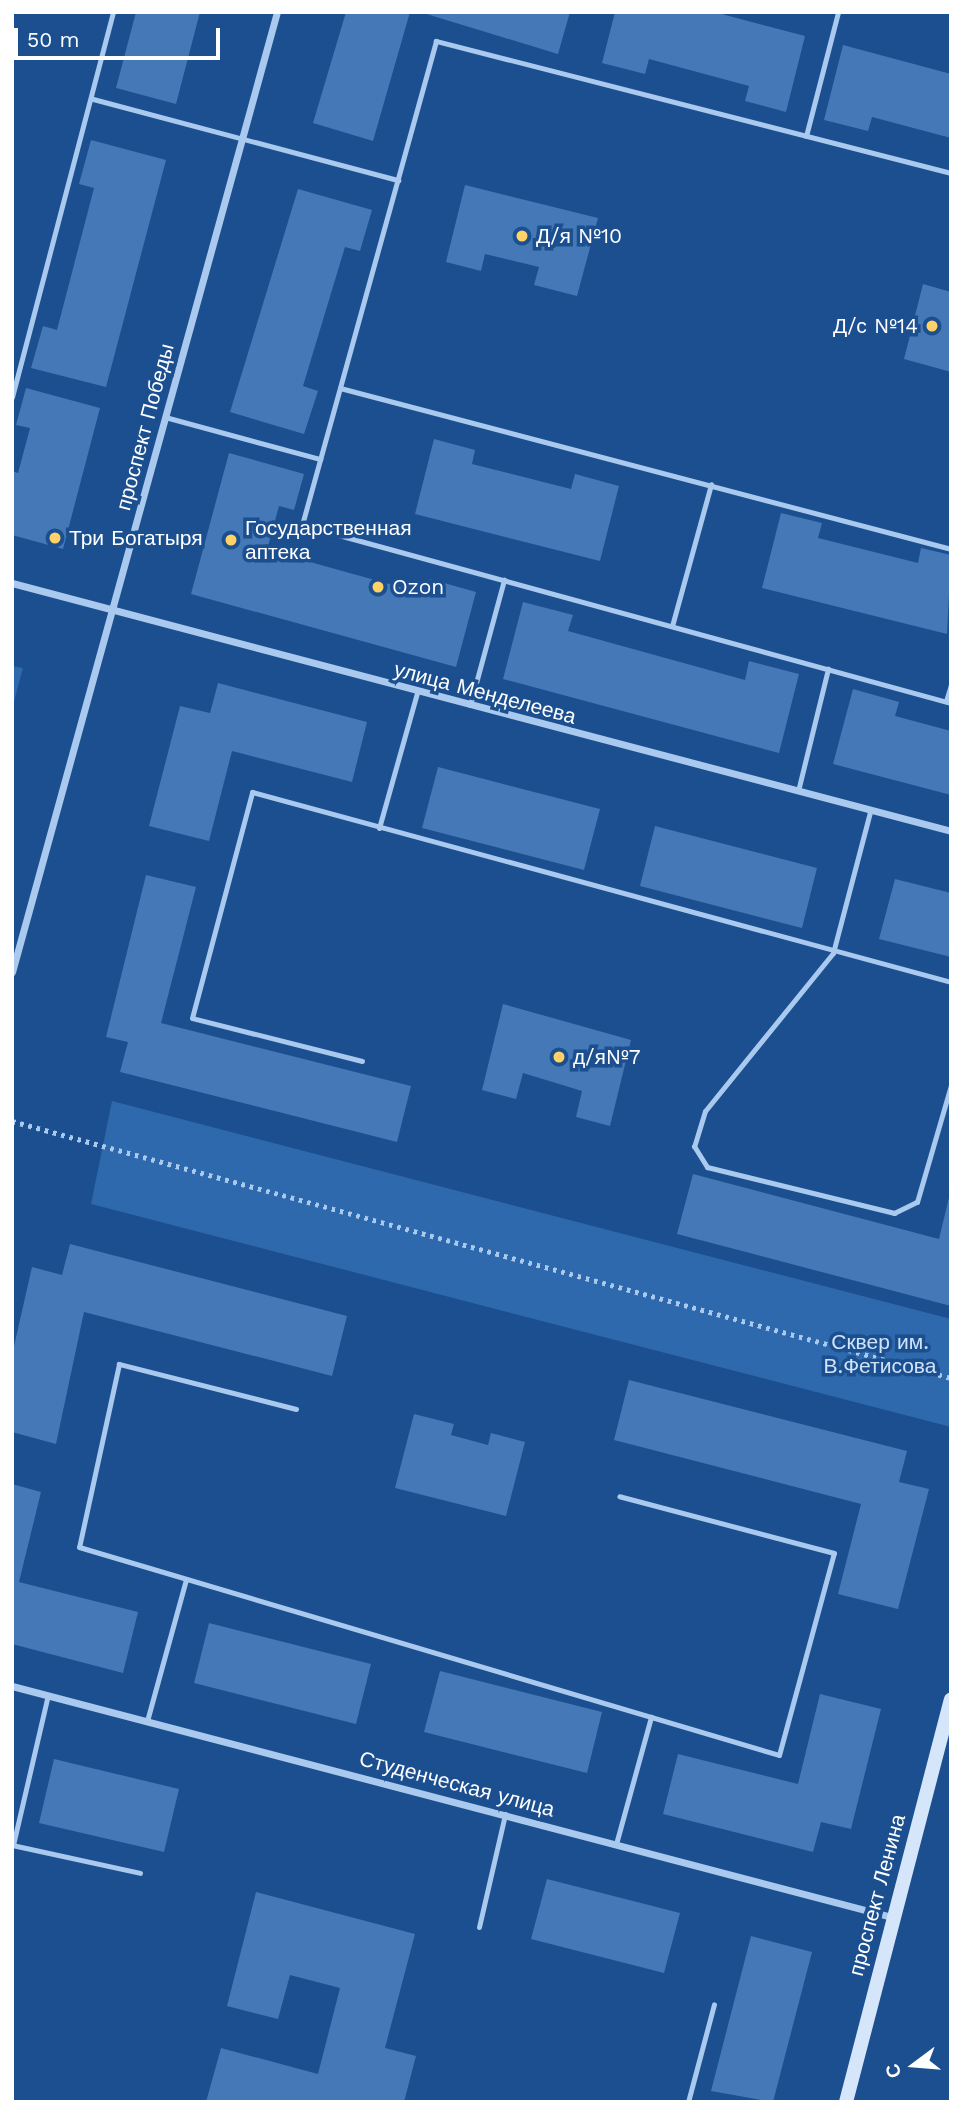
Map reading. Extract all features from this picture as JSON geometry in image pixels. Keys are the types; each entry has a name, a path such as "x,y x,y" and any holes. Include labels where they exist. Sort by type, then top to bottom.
{"street":[{"name":"проспект Победы","path":"12,972 276,12"},
{"name":"улица Менделеева","path":"12,583 470,708 951,831"},
{"name":"Студенческая улица","path":"12,1686 892,1917"},
{"name":"проспект Ленина","path":"846,2102 892,1917 944,1748 951,1699"}],"lane":[{"path":"12,397 93,99 113,12"},
{"path":"806,136 838,12"},
{"path":"951,173 436,41 302,525 948,702 951,685"},
{"path":"93,99 398,180"},
{"path":"341,388 951,549"},
{"path":"165,417 320,459"},
{"path":"672,626 711,484"},
{"path":"470,708 504,580"},
{"path":"798,792 828,669"},
{"path":"379,828 417,694"},
{"path":"362,1061 192,1018 252,792 834,953 951,982"},
{"path":"870,811 834,953 705,1111 695,1133 699,1161 880,1213 907,1210 917,1202 951,1085"},
{"path":"296,1409 119,1364 79,1547 779,1755 834,1553 618,1496"},
{"path":"147,1721 186,1579"},
{"path":"48,1695 13,1845 140,1873"},
{"path":"616,1844 651,1717"},
{"path":"479,1927 506,1814"},
{"path":"688,2102 714,2004"}],"path":[{"path":"12,1121 951,1378"}],"green space":[{"path":"12,666 23,668 12,709"},
{"name":"Сквер им. В.Фетисова","path":"112,1101 951,1319 951,1427 91,1204"}],"building":[{"path":"136,12 200,12 176,104 116,88"},
{"path":"346,12 410,12 373,141 313,123"},
{"path":"420,12 570,12 558,54"},
{"path":"615,12 714,12 805,36 786,112 745,101 749,86 649,59 645,74 602,63"},
{"path":"843,45 951,74 951,138 872,117 868,131 824,120"},
{"path":"91,140 166,160 106,387 31,368 43,326 57,330 94,188 79,184"},
{"name":"Д/я №10","path":"465,185 598,218 577,296 534,285 539,267 485,254 481,271 446,262"},
{"path":"298,189 372,210 360,251 345,247 303,386 318,391 304,434 230,412"},
{"name":"Д/с №14","path":"923,284 951,292 951,372 904,359"},
{"path":"26,388 100,408 63,549 12,535 12,471 18,473 30,428 16,425"},
{"path":"434,439 475,450 472,464 571,489 575,474 619,486 600,561 415,514"},
{"path":"229,453 304,474 294,510 279,506 267,550 425,594 430,579 476,592 456,667 191,594"},
{"path":"781,513 822,523 818,538 918,563 921,548 951,555 947,634 762,588"},
{"path":"523,602 573,615 568,631 745,680 749,661 799,674 779,753 503,679"},
{"path":"218,683 367,722 352,782 232,751 209,841 149,826 180,706 210,713"},
{"path":"853,689 899,702 895,716 951,731 951,795 833,764"},
{"path":"438,767 600,809 584,870 422,828"},
{"path":"655,826 817,868 802,928 640,886"},
{"path":"146,875 196,887 161,1023 411,1086 397,1142 120,1072 128,1042 106,1037"},
{"path":"895,879 951,893 951,957 879,939"},
{"name":"д/я№7","path":"503,1004 631,1040 610,1126 576,1117 582,1091 523,1073 516,1099 482,1090"},
{"path":"693,1174 939,1239 951,1189 951,1306 677,1234"},
{"path":"70,1244 347,1316 332,1376 84,1312 56,1444 12,1432 12,1355 32,1267 62,1275"},
{"path":"629,1380 907,1451 899,1482 929,1489 898,1609 838,1594 861,1504 614,1440"},
{"path":"414,1414 454,1424 451,1435 488,1445 491,1433 525,1442 506,1516 395,1488"},
{"path":"12,1484 41,1492 19,1582 138,1612 123,1673 12,1644"},
{"path":"209,1623 371,1664 356,1724 194,1683"},
{"path":"440,1671 602,1712 587,1773 424,1732"},
{"path":"820,1694 881,1709 851,1829 821,1822 813,1852 663,1814 678,1754 798,1784"},
{"path":"54,1759 179,1789 164,1852 39,1823"},
{"path":"547,1879 680,1913 664,1973 531,1939"},
{"path":"256,1892 415,1934 385,2048 416,2056 404,2102 206,2102 221,2048 318,2074 340,1988 290,1975 278,2019 227,2006"},
{"path":"751,1936 812,1952 773,2102 711,2091"}],"place":[{"name":"Д/я №10","path":"522,236"},
{"name":"Д/с №14","path":"932,326"},
{"name":"Три Богатыря","path":"55,538"},
{"name":"Государственная аптека","path":"231,540"},
{"name":"Ozon","path":"378,587"},
{"name":"д/я№7","path":"559,1057"}]}
